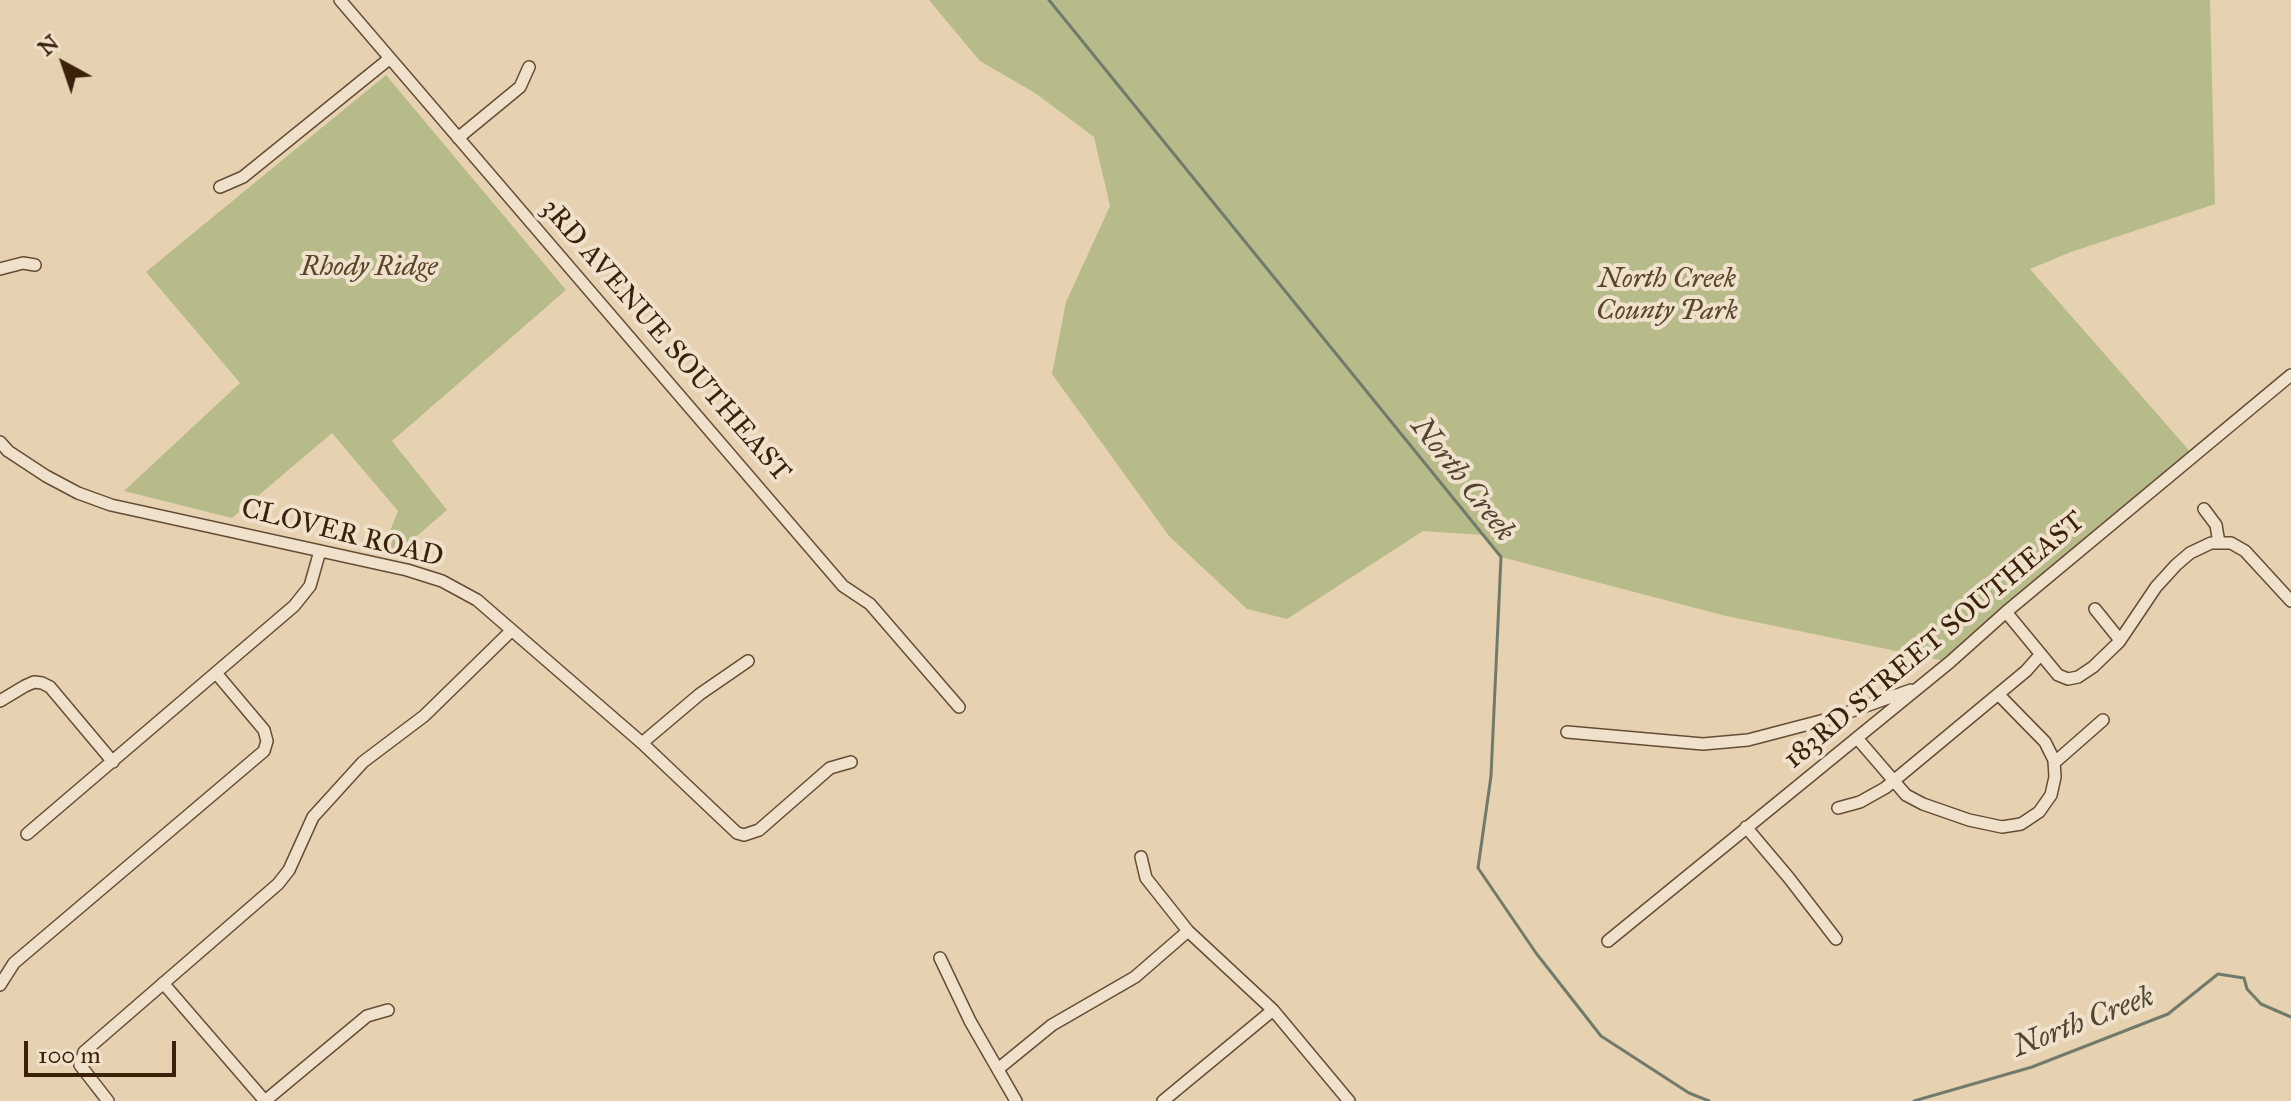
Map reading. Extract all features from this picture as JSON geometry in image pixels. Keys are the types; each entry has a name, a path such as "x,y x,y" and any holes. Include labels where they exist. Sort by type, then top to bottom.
{"street":[{"name":"3RD AVENUE SOUTHEAST","path":"340,0 843,586 870,604 959,707"},
{"path":"220,187 243,177 389,59"},
{"path":"458,138 520,87 529,67"},
{"path":"0,269 23,263 35,265"},
{"name":"183RD STREET SOUTHEAST","path":"1608,941 1919,687 2291,375"},
{"name":"CLOVER ROAD","path":"0,442 8,451 46,476 78,493 111,505 407,570 442,581 477,600 642,743 731,829 744,835 759,830 830,768 851,762"},
{"path":"2204,509 2216,525 2215,543"},
{"path":"2006,612 2058,675 2068,679 2078,677 2093,667 2120,640 2156,587 2176,565 2190,553 2215,543 2231,543 2245,551 2291,601"},
{"path":"27,834 303,597 310,586 320,551"},
{"path":"2095,609 2120,640"},
{"path":"108,1101 80,1065 84,1052 278,884 289,870 313,817 363,762 424,716 511,631"},
{"path":"1838,808 1860,802 1885,788 2041,654"},
{"path":"642,743 700,694 748,661"},
{"path":"0,985 14,963 213,792 259,757 267,741 264,730 216,673"},
{"path":"0,701 34,682 50,687 113,762"},
{"path":"1567,732 1703,744 1748,740 1832,718 1919,687"},
{"path":"1857,738 1906,795 1923,804 1969,820 2002,827 2021,824 2039,812 2051,795 2054,763 2045,742 1998,694"},
{"path":"2054,763 2103,720"},
{"path":"1746,827 1836,939"},
{"path":"1141,857 1146,878 1188,931 1273,1010 1349,1101"},
{"path":"998,1069 1052,1025 1135,977 1188,931"},
{"path":"940,958 970,1021 1016,1101"},
{"path":"163,983 265,1101 367,1016 388,1010"},
{"path":"1163,1101 1273,1010"}],"green space":[{"name":"North Creek County Park","path":"929,0 2210,0 2215,204 2071,252 2030,269 2194,456 1950,662 1726,616 1501,557 1483,535 1423,531 1287,619 1247,609 1169,536 1052,374 1066,302 1110,206 1094,137 1035,93 980,61"},
{"name":"Rhody Ridge","path":"386,75 566,290 392,441 447,510 396,554 382,551 398,511 332,433 232,518 124,491 240,383 146,272"}],"waterway":[{"name":"North Creek","path":"1049,0 1501,557 1491,776 1478,868 1536,953 1601,1036 1689,1093 1709,1101"},
{"name":"North Creek","path":"1914,1101 2032,1067 2168,1014 2218,974 2244,978 2247,989 2261,1004 2291,1017"}]}
